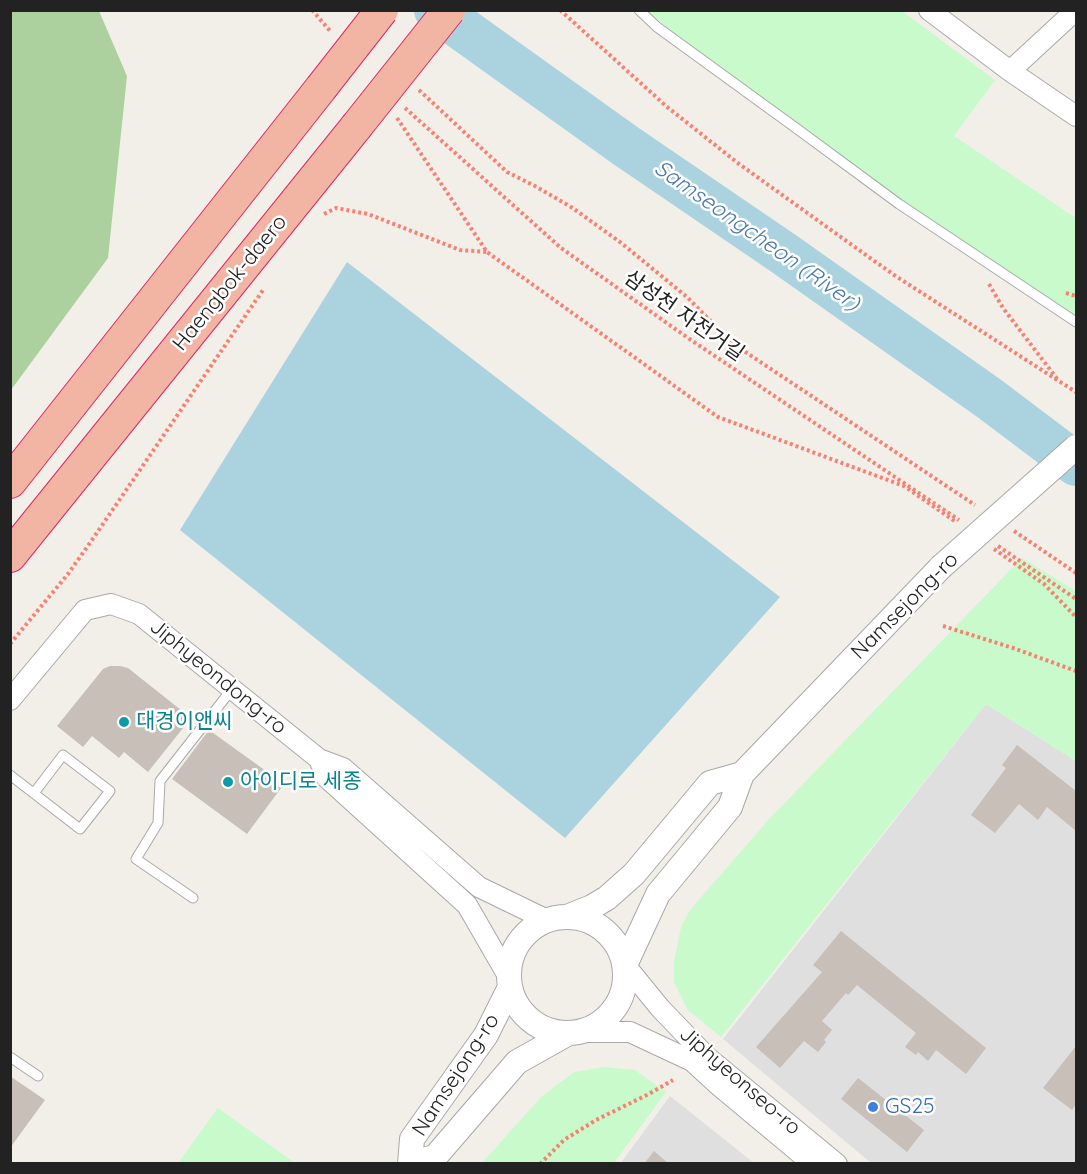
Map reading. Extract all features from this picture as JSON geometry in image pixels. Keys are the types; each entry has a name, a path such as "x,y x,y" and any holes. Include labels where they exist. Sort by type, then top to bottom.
{"highway":[{"path":"10,482 382,10"},
{"name":"Haengbok-daero","path":"10,556 449,10"}],"street":[{"path":"929,10 1010,71 1077,116"},
{"path":"1010,71 1076,10"},
{"name":"Namsejong-ro","path":"625,965 658,894 730,807 742,774 941,567 1077,447"},
{"name":"Jiphyeondong-ro","path":"10,700 85,610 111,604 139,614 319,759 343,768 479,887 557,918"},
{"name":"Jiphyeondong-ro","path":"319,759 326,777 466,905 509,982"},
{"path":"557,918 587,921 605,931 618,946 625,965 625,986 618,1005 605,1020 588,1030 554,1033 531,1022 521,1012 514,1001 509,982 511,957 521,939 530,930 557,918 592,907 607,898 634,873 710,783 742,774"},
{"name":"Jiphyeonseo-ro","path":"625,965 660,1008 707,1057 837,1164"},
{"name":"Namsejong-ro","path":"509,982 486,1035 412,1139 410,1163 435,1158 517,1062 572,1033"},
{"name":"Jiphyeonseo-ro","path":"572,1033 630,1032 692,1061 813,1164"}],"lane":[{"path":"639,10 657,27 899,204 1077,322"},
{"path":"193,898 136,859 158,823 160,780 231,688"},
{"path":"10,775 80,829 110,790 63,755 34,793"},
{"path":"10,1057 38,1076"}],"path":[{"path":"312,10 335,38"},
{"path":"560,10 666,106 739,164 894,275 1077,392"},
{"path":"419,90 507,172 571,207 620,242 687,297 732,343 980,508"},
{"name":"삼성천 자전거길","path":"402,105 561,248 688,338 961,524 904,486 718,417 488,252"},
{"path":"394,113 488,252"},
{"path":"320,215 336,208 368,214 460,250 488,252"},
{"path":"968,250 1003,308 1060,383"},
{"path":"10,644 80,557 265,287"},
{"path":"1009,528 1077,573"},
{"path":"1077,599 990,543 1044,584 1077,617"},
{"path":"943,626 1077,671"},
{"path":"540,1164 564,1140 596,1120 673,1080"}],"shaded area":[{"path":"986,704 1076,761 1076,1163 871,1163 723,1039"},
{"path":"670,1096 754,1163 620,1164"}],"green space":[{"path":"11,10 99,11 127,76 108,258 11,390"},
{"path":"647,11 902,11 995,80 954,136 1076,218 1076,315 986,260 809,143"},
{"path":"1022,558 1076,591 1076,761 986,704 721,1037 687,1009 674,982 674,961 681,927 690,910 771,817"},
{"path":"604,1067 635,1070 666,1092 614,1163 482,1163 541,1097 574,1072"},
{"path":"218,1108 295,1163 178,1163"}],"water":[{"path":"347,262 780,597 565,838 180,530"}],"building":[{"name":"대경이앤씨","path":"110,666 128,668 191,718 148,772 124,752 119,758 92,736 83,747 57,726 103,669"},
{"name":"아이디로 세종","path":"209,730 284,784 247,834 172,779"},
{"path":"1017,745 1076,791 1076,831 1047,807 1038,820 1019,804 995,833 971,815 1006,768 1002,765"},
{"path":"841,931 986,1048 966,1074 936,1050 928,1061 918,1052 916,1055 905,1047 916,1033 857,985 848,995 846,993 822,1021 832,1030 818,1052 804,1041 780,1068 756,1047 822,972 813,965"},
{"path":"1076,1046 1076,1104 1072,1110 1043,1088"},
{"path":"10,1076 45,1100 10,1148"},
{"path":"858,1078 924,1130 907,1152 841,1099"},
{"path":"654,1151 669,1164 644,1164"}],"waterway":[{"name":"Samseongcheon (River)","path":"436,10 626,146 990,399 1076,464"}],"place":[{"name":"대경이앤씨","path":"124,722"},
{"name":"아이디로 세종","path":"228,782"},
{"name":"GS25","path":"873,1107"}]}
